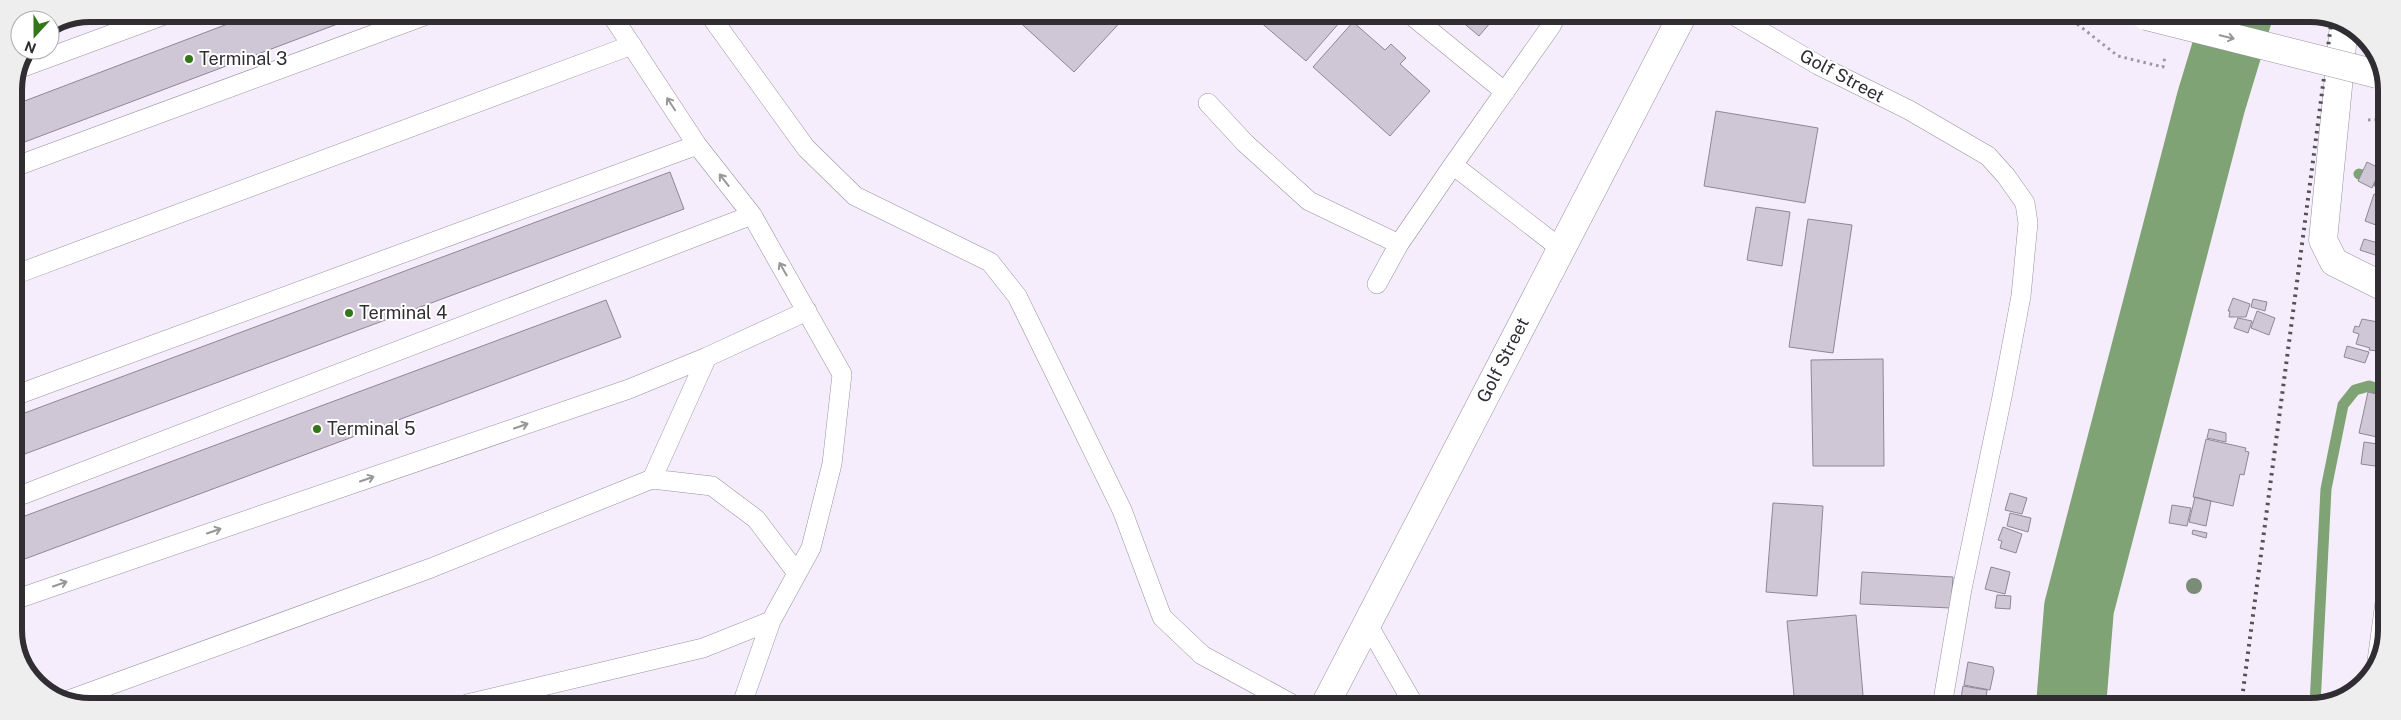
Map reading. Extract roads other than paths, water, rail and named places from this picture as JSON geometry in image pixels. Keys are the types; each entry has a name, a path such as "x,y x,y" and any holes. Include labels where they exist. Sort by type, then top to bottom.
{"street":[{"name":"Golf Street","path":"1329,698 1560,248 1679,22"},
{"path":"2170,22 2376,74"},
{"path":"2343,31 2322,240 2334,262 2378,284"}],"lane":[{"path":"28,65 146,22"},
{"path":"22,164 407,22"},
{"path":"617,22 697,145 752,215 842,374 832,464 811,548 771,621 744,698"},
{"path":"715,22 806,148 855,196 990,262 1017,296 1122,510 1162,617 1202,655 1281,698"},
{"path":"1420,22 1505,92"},
{"path":"1376,284 1399,244 1553,22"},
{"name":"Golf Street","path":"1745,22 1818,64 1951,133 1988,156 2006,176 2025,203 2028,222 2021,296 1962,589 1943,698"},
{"path":"22,272 632,44"},
{"path":"1208,103 1245,143 1309,201 1399,244"},
{"path":"23,393 697,145"},
{"path":"1453,165 1560,248"},
{"path":"23,495 752,215"},
{"path":"23,597 629,389 707,357 807,311"},
{"path":"652,479 707,357"},
{"path":"79,696 431,568 652,479 712,486 756,519 797,573"},
{"path":"493,698 703,648 771,621"},
{"path":"1367,623 1410,698"}],"waterway":[{"path":"2072,698 2079,608 2211,102 2235,22"},
{"path":"2359,174 2378,182"},
{"path":"2315,698 2326,489 2343,405 2355,390 2369,386 2378,389"}],"railway":[{"path":"2242,698 2331,26"}],"place":[{"name":"Terminal 3","path":"189,59"},
{"name":"Terminal 4","path":"349,313"},
{"name":"Terminal 5","path":"317,429"}]}
